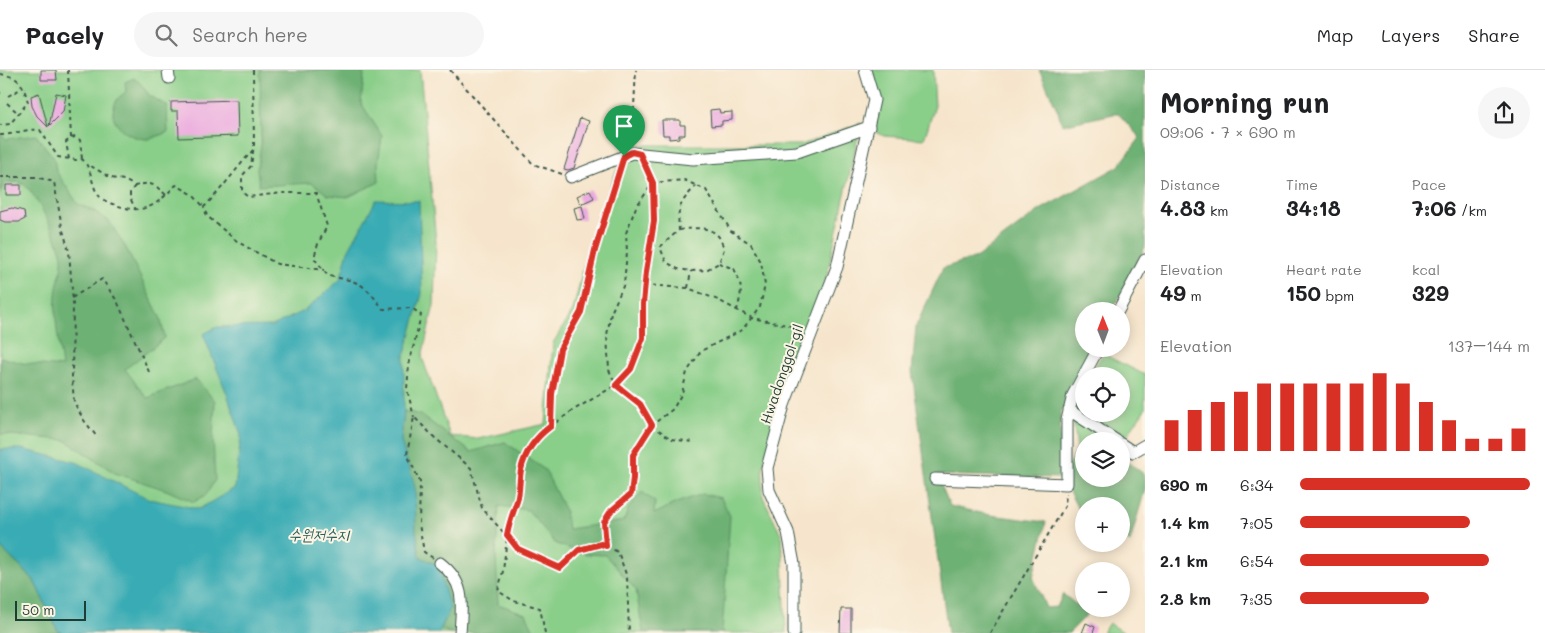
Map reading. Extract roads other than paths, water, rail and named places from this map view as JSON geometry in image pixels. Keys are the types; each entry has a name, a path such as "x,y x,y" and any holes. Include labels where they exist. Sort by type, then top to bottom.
{"street":[{"name":"Hwadonggol-gil","path":"794,633 794,564 788,532 769,490 767,468 784,405 837,267 874,100 865,70"},
{"path":"571,178 632,154 693,159 797,152 869,127"},
{"path":"1123,302 1145,260"},
{"path":"935,479 1067,484 1067,420 1069,410 1073,395 1093,358"},
{"path":"1069,410 1103,432"},
{"path":"1130,450 1133,452 1145,445"},
{"path":"440,563 448,569 461,590 460,633"}],"water":[{"name":"수원저수지","path":"376,200 419,201 422,294 404,357 404,411 401,441 415,487 416,531 420,557 438,565 450,609 439,633 65,633 58,631 33,579 0,547 0,449 21,449 76,462 149,499 199,509 235,488 241,435 203,334 217,327 272,326 304,311 340,280 348,251"}]}
